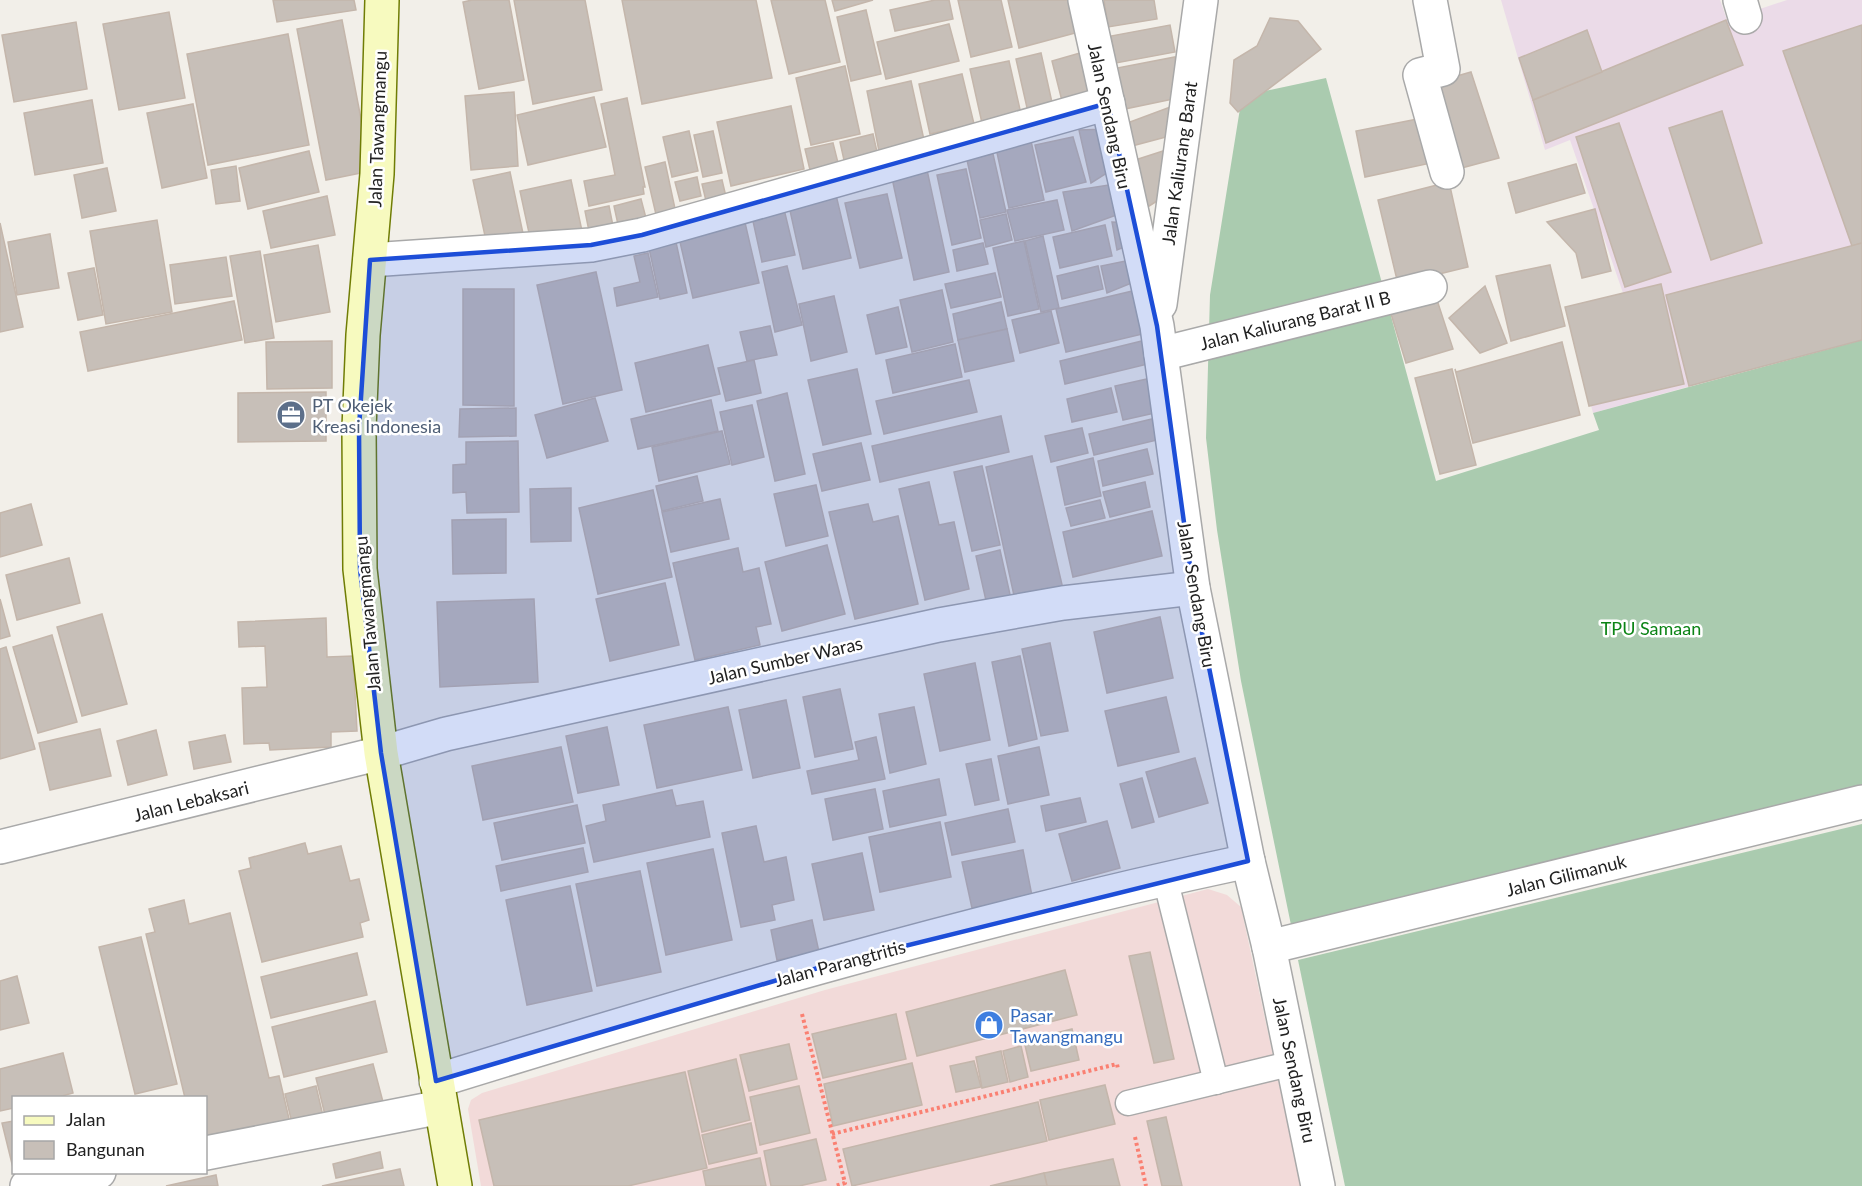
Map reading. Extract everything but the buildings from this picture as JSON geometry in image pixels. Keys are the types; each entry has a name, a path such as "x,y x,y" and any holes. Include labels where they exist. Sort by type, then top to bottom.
{"main road":[{"name":"Jalan Tawangmangu","path":"382,0 377,174 359,428 360,569 381,753 455,1186"}],"street":[{"name":"Jalan Sendang Biru","path":"1085,0 1159,340 1193,588 1248,861 1269,947 1318,1186"},
{"name":"Jalan Kaliurang Barat","path":"1159,340 1201,0"},
{"path":"1430,0 1443,69 1420,75 1447,172"},
{"path":"370,260 591,245 642,235 1108,103"},
{"name":"Jalan Kaliurang Barat II B","path":"1159,340 1430,286"},
{"name":"Jalan Sumber Waras","path":"381,753 446,734 939,625 1063,603 1193,588"},
{"name":"Jalan Lebaksari","path":"0,848 381,753"},
{"name":"Jalan Gilimanuk","path":"1269,947 1862,802"},
{"name":"Jalan Parangtritis","path":"207,1153 438,1094 660,1012 792,975 1165,878 1248,861"},
{"path":"27,1186 93,1174"}],"lane":[{"path":"1165,878 1216,1082"},
{"path":"1128,1103 1293,1063"}],"path":[{"path":"792,975 845,1183 835,1186"},
{"path":"832,1134 1117,1064 1146,1186"}],"highlighted area":[{"path":"1108,103 1157,326 1193,588 1248,861 828,965 436,1081 381,753 360,569 359,428 370,260 591,245 642,235"}],"shaded area":[{"path":"1501,0 1720,0 1727,20 1787,0 1862,0 1862,339 1593,413 1565,307 1623,293 1570,140 1545,150"},
{"name":"Pasar Tawangmangu","path":"1208,889 1227,895 1241,907 1301,1186 481,1186 468,1109 471,1100 482,1093 825,990"}],"green space":[{"name":"TPU Samaan","path":"1326,78 1436,481 1599,430 1593,413 1862,340 1862,789 1291,925 1241,681 1217,530 1206,438 1210,295 1242,96"},
{"path":"1862,824 1862,1186 1345,1186 1298,960"}],"place":[{"name":"PT Okejek Kreasi Indonesia","path":"291,415"},
{"name":"Pasar Tawangmangu","path":"989,1025"}]}
